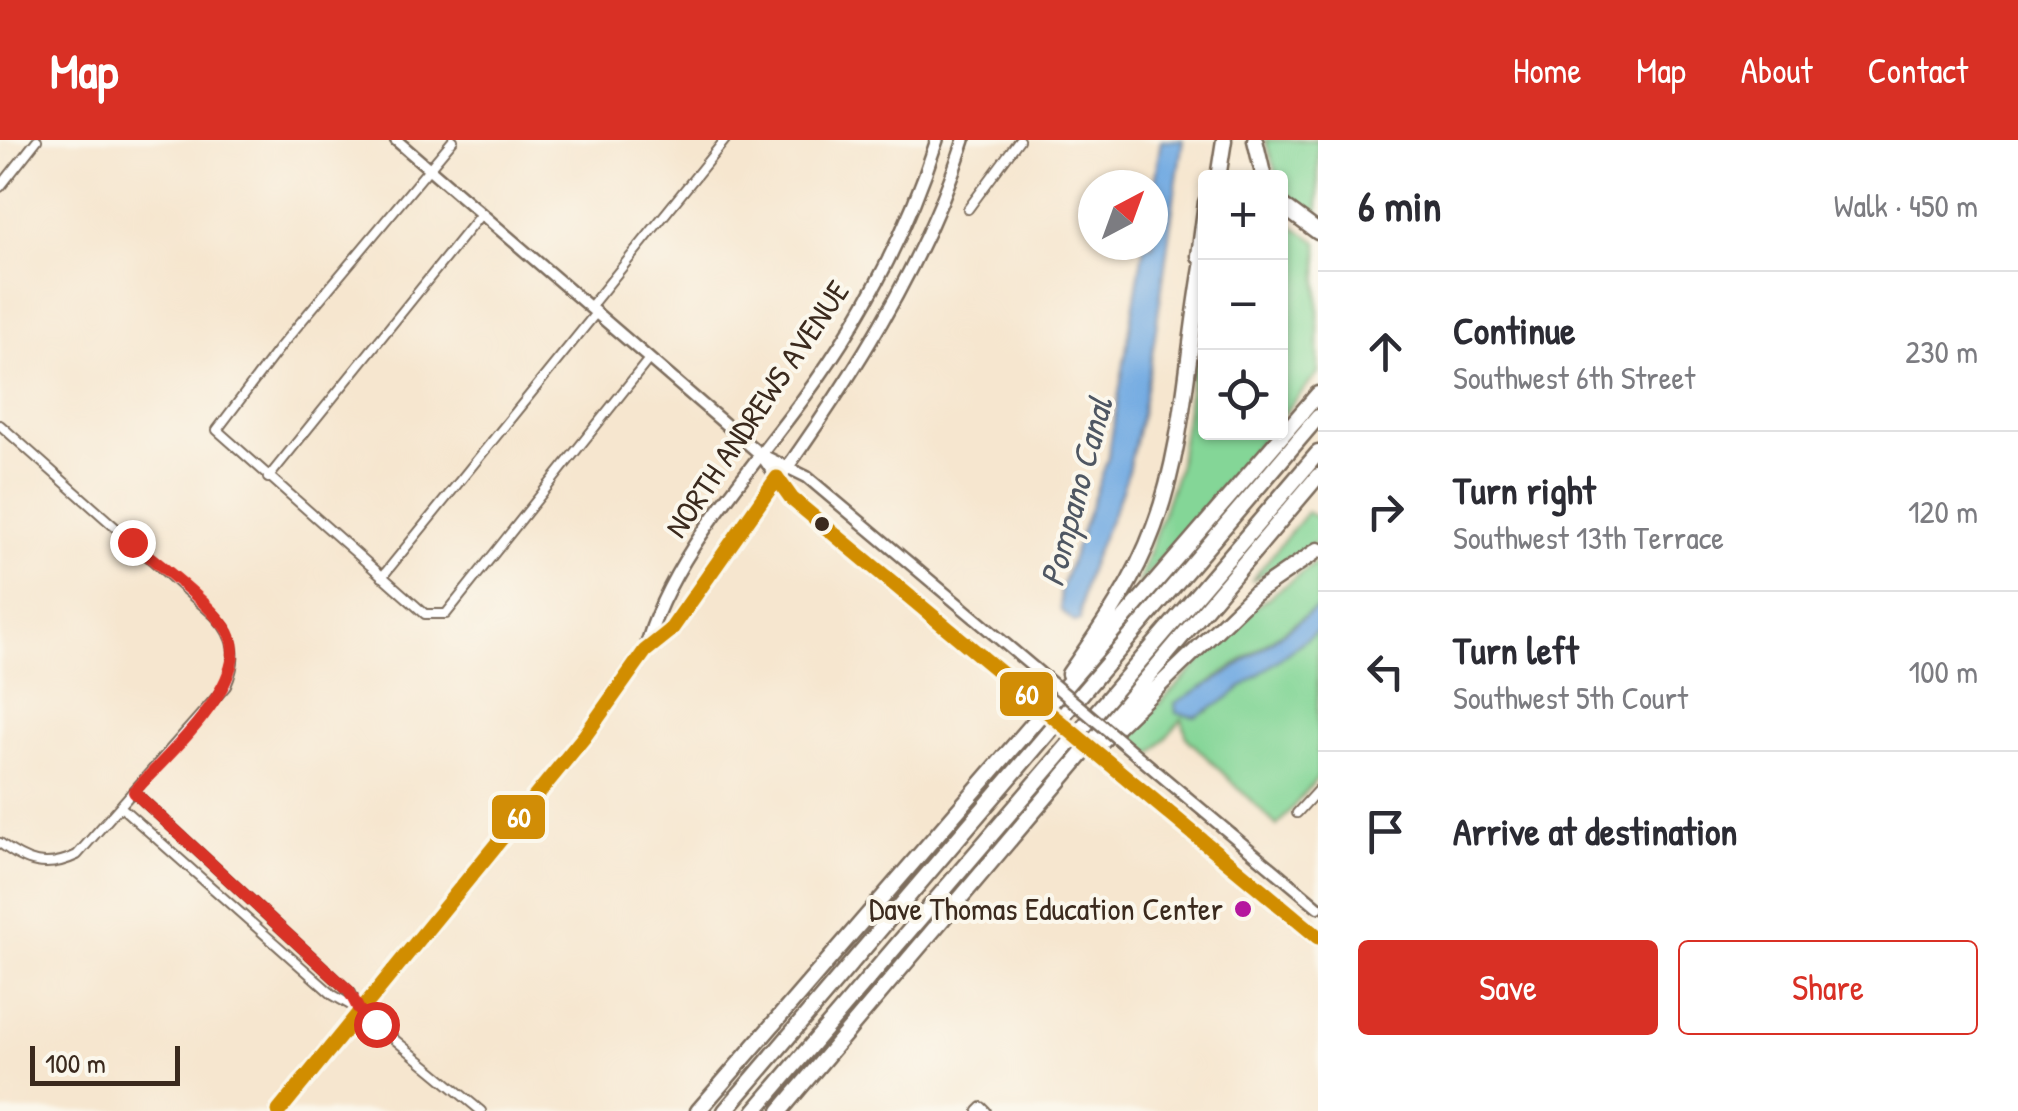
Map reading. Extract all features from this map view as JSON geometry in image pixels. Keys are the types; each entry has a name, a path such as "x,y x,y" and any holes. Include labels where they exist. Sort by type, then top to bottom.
{"highway":[{"path":"1210,170 1214,140"},
{"path":"1219,170 1224,140"},
{"path":"1254,140 1262,170"},
{"path":"1288,210 1318,232"},
{"path":"1019,744 1110,617 1154,526 1172,462 1200,260"},
{"path":"1196,296 1203,260"},
{"path":"698,1111 1318,394"},
{"path":"725,1111 1318,417"},
{"path":"755,1111 1318,453"},
{"path":"780,1111 1318,476"},
{"path":"1067,770 1126,722 1254,594 1318,550"}],"main road":[{"name":"NORTH ANDREWS AVENUE","path":"645,651 652,620 679,574 818,378 862,308 894,246 936,140"},
{"name":"NORTH ANDREWS AVENUE","path":"279,1111 534,800 617,695 645,651 670,631 840,393 893,305 933,223 964,140"}],"street":[{"path":"0,187 37,140"},
{"path":"396,140 761,455 792,499 1318,938"},
{"path":"452,140 217,430 425,614 446,614 648,358"},
{"path":"382,577 725,140"},
{"path":"968,208 1019,140"},
{"path":"268,478 482,214"},
{"path":"0,425 226,628 235,654 226,686 76,854 48,865 33,864 0,843"},
{"path":"761,455 808,476 1318,907"},
{"path":"1297,814 1318,790"},
{"path":"134,792 349,991 359,1010"},
{"path":"121,807 333,995 359,1010 481,1111"},
{"path":"978,1111 982,1107 986,1111"}],"green space":[{"path":"1265,140 1318,140 1318,222 1288,194 1288,170 1275,170"},
{"path":"1288,223 1318,242 1318,373 1288,409"},
{"path":"1198,336 1198,440 1261,440 1137,587 1178,469"},
{"path":"1307,512 1318,518 1318,541 1251,581"},
{"path":"1318,561 1318,607 1185,700 1207,712 1318,630 1318,777 1277,826 1187,738 1182,719 1152,754 1129,735 1250,611"}],"water":[{"path":"1161,140 1183,140 1168,244 1168,170 1156,170"},
{"path":"1141,260 1166,260 1146,389 1128,471 1085,582 1080,621 1074,622 1061,611 1060,591 1108,458"},
{"path":"1318,607 1318,630 1221,703 1195,717 1176,713 1175,703 1225,675"}],"transit line":[{"name":"60","path":"279,1111 584,737 645,651 670,631 777,478 792,499 1318,937"}],"place":[{"name":"Dave Thomas Education Center","path":"1243,909"}],"route":[{"path":"132,542 215,616 226,628 235,654 226,686 134,792 349,991 359,1010 376,1024"}],"water label":[{"name":"Pompano Canal","path":"1076,492"}]}
